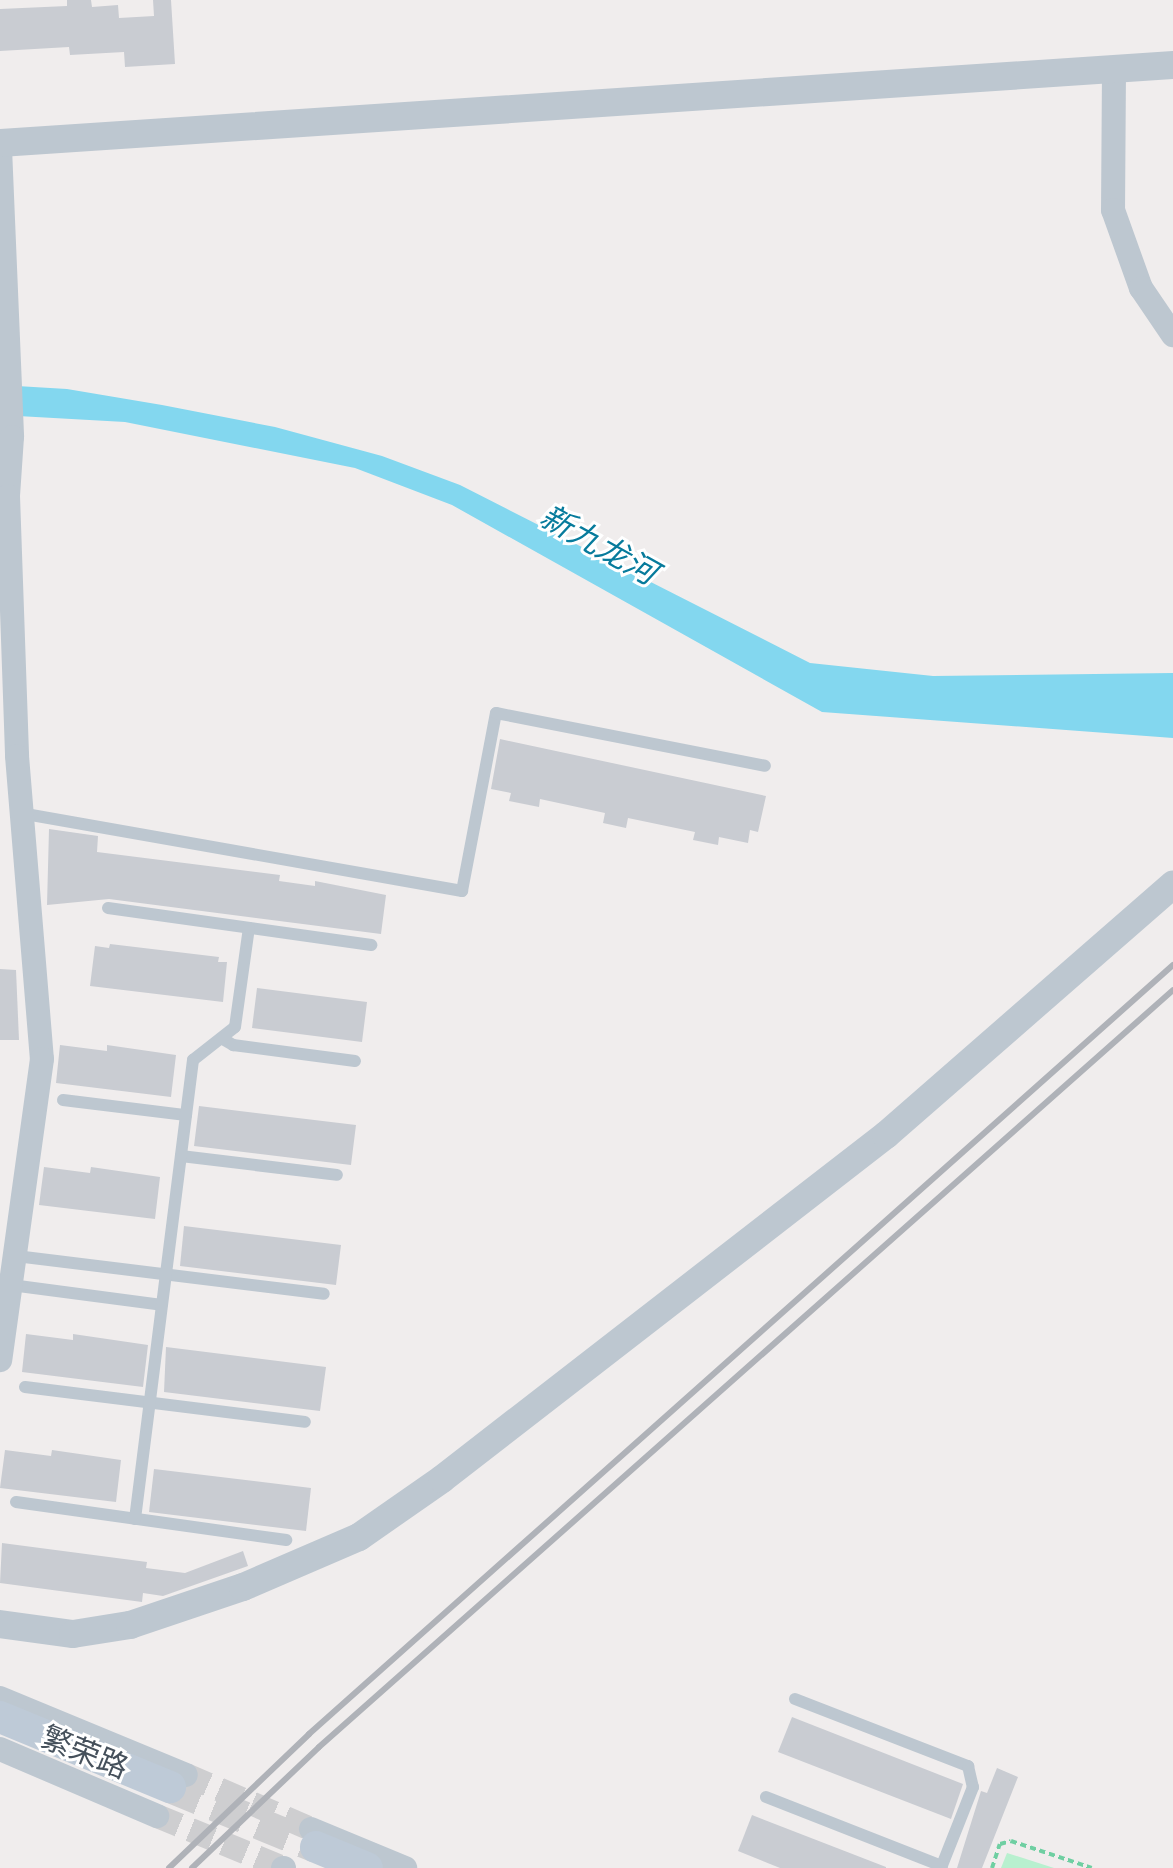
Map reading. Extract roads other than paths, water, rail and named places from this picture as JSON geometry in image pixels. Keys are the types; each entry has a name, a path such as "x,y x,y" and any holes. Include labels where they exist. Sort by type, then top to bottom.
{"main road":[{"name":"繁荣路","path":"0,1717 169,1794"},
{"name":"繁荣路","path":"0,1730 169,1794"},
{"path":"306,1856 367,1868"}],"street":[{"path":"0,1360 42,1059 6,633 12,437 0,145 1173,65"},
{"path":"1114,69 1113,210 1141,288 1173,335"},
{"path":"0,1624 73,1634 130,1625 243,1587 359,1537 455,1470 886,1135 1173,885"},
{"path":"0,1698 169,1794"},
{"path":"0,1749 169,1794"},
{"path":"306,1856 405,1868"}],"lane":[{"path":"20,813 462,891 496,713 765,766"},
{"path":"108,908 371,945"},
{"path":"135,1519 193,1060 203,1047 223,1039 235,1027 249,928"},
{"path":"223,1039 233,1045 355,1061"},
{"path":"63,1100 186,1115"},
{"path":"181,1156 337,1175"},
{"path":"16,1256 324,1294"},
{"path":"11,1285 162,1305"},
{"path":"25,1387 305,1422"},
{"path":"16,1502 286,1540"},
{"path":"766,1797 941,1867 973,1787 968,1766 795,1699"}],"water":[{"path":"0,385 67,389 162,405 275,427 382,456 460,485 810,663 933,676 1173,673 1173,738 822,712 452,505 355,468 125,422 0,415"}],"tunnel":[{"path":"186,1775 311,1829"},
{"path":"170,1787 316,1847"},
{"path":"157,1816 283,1868"}],"railway":[{"path":"169,1868 309,1734 1173,965"},
{"path":"192,1868 319,1747 1173,990"}],"water label":[{"name":"新九龙河","path":"599,544"}]}
